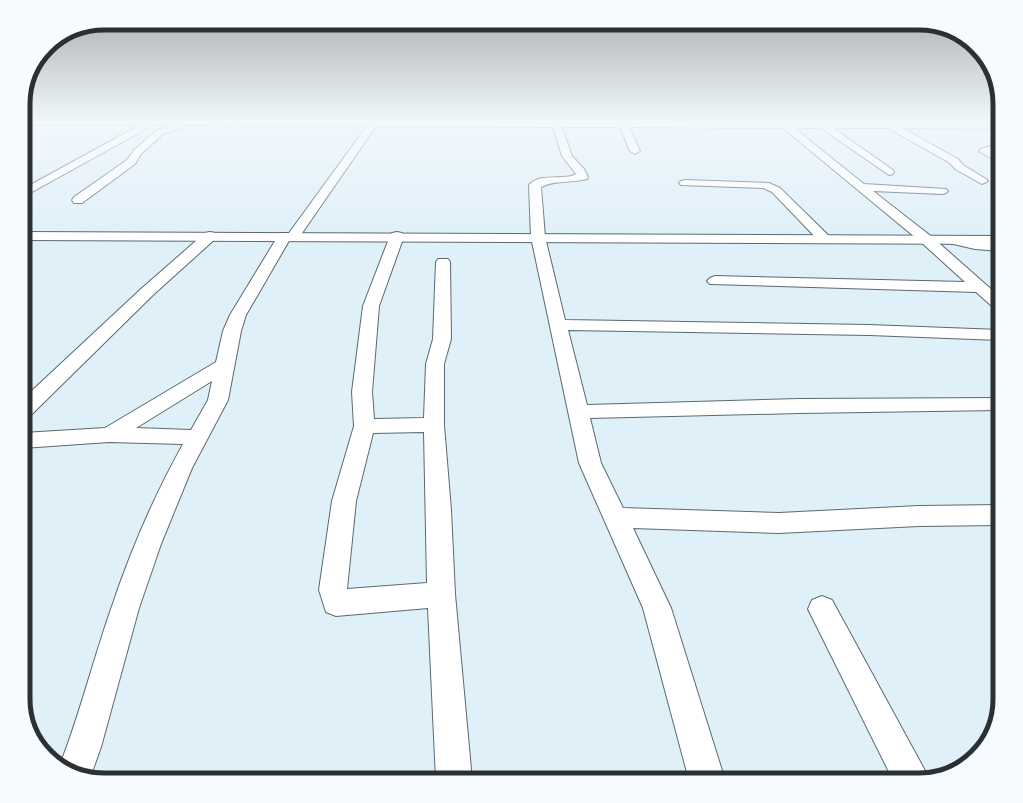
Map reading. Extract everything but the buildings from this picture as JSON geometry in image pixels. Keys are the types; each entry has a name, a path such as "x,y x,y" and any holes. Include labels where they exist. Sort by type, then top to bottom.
{"street":[{"path":"30,190 89,157"},
{"path":"78,200 131,162 134,157"},
{"path":"76,767 84,747 125,608 148,544 196,437 211,415 218,400 232,331 238,315 289,236 348,157"},
{"path":"568,157 581,170 583,177 541,181 535,184 538,237 580,412 590,463 598,483 617,518 657,608 704,773"},
{"path":"825,157 927,240 993,299"},
{"path":"869,157 889,172"},
{"path":"948,157 954,161 959,167 982,181"},
{"path":"685,183 765,185 776,190 825,239"},
{"path":"862,187 942,191"},
{"path":"30,404 142,297 210,236"},
{"path":"397,236 371,306 362,392 364,426 344,501 333,590 336,603 441,594"},
{"path":"30,237 397,236 993,240"},
{"path":"954,240 975,246 993,246"},
{"path":"443,262 442,339 435,364 434,424 439,510 441,594 454,773"},
{"path":"715,281 979,287"},
{"path":"558,325 869,330 993,335"},
{"path":"109,435 226,365"},
{"path":"580,412 799,406 993,404"},
{"path":"364,426 434,424"},
{"path":"30,441 109,435 196,437"},
{"path":"617,518 779,523 919,516 993,516"},
{"path":"822,609 908,773"}]}
